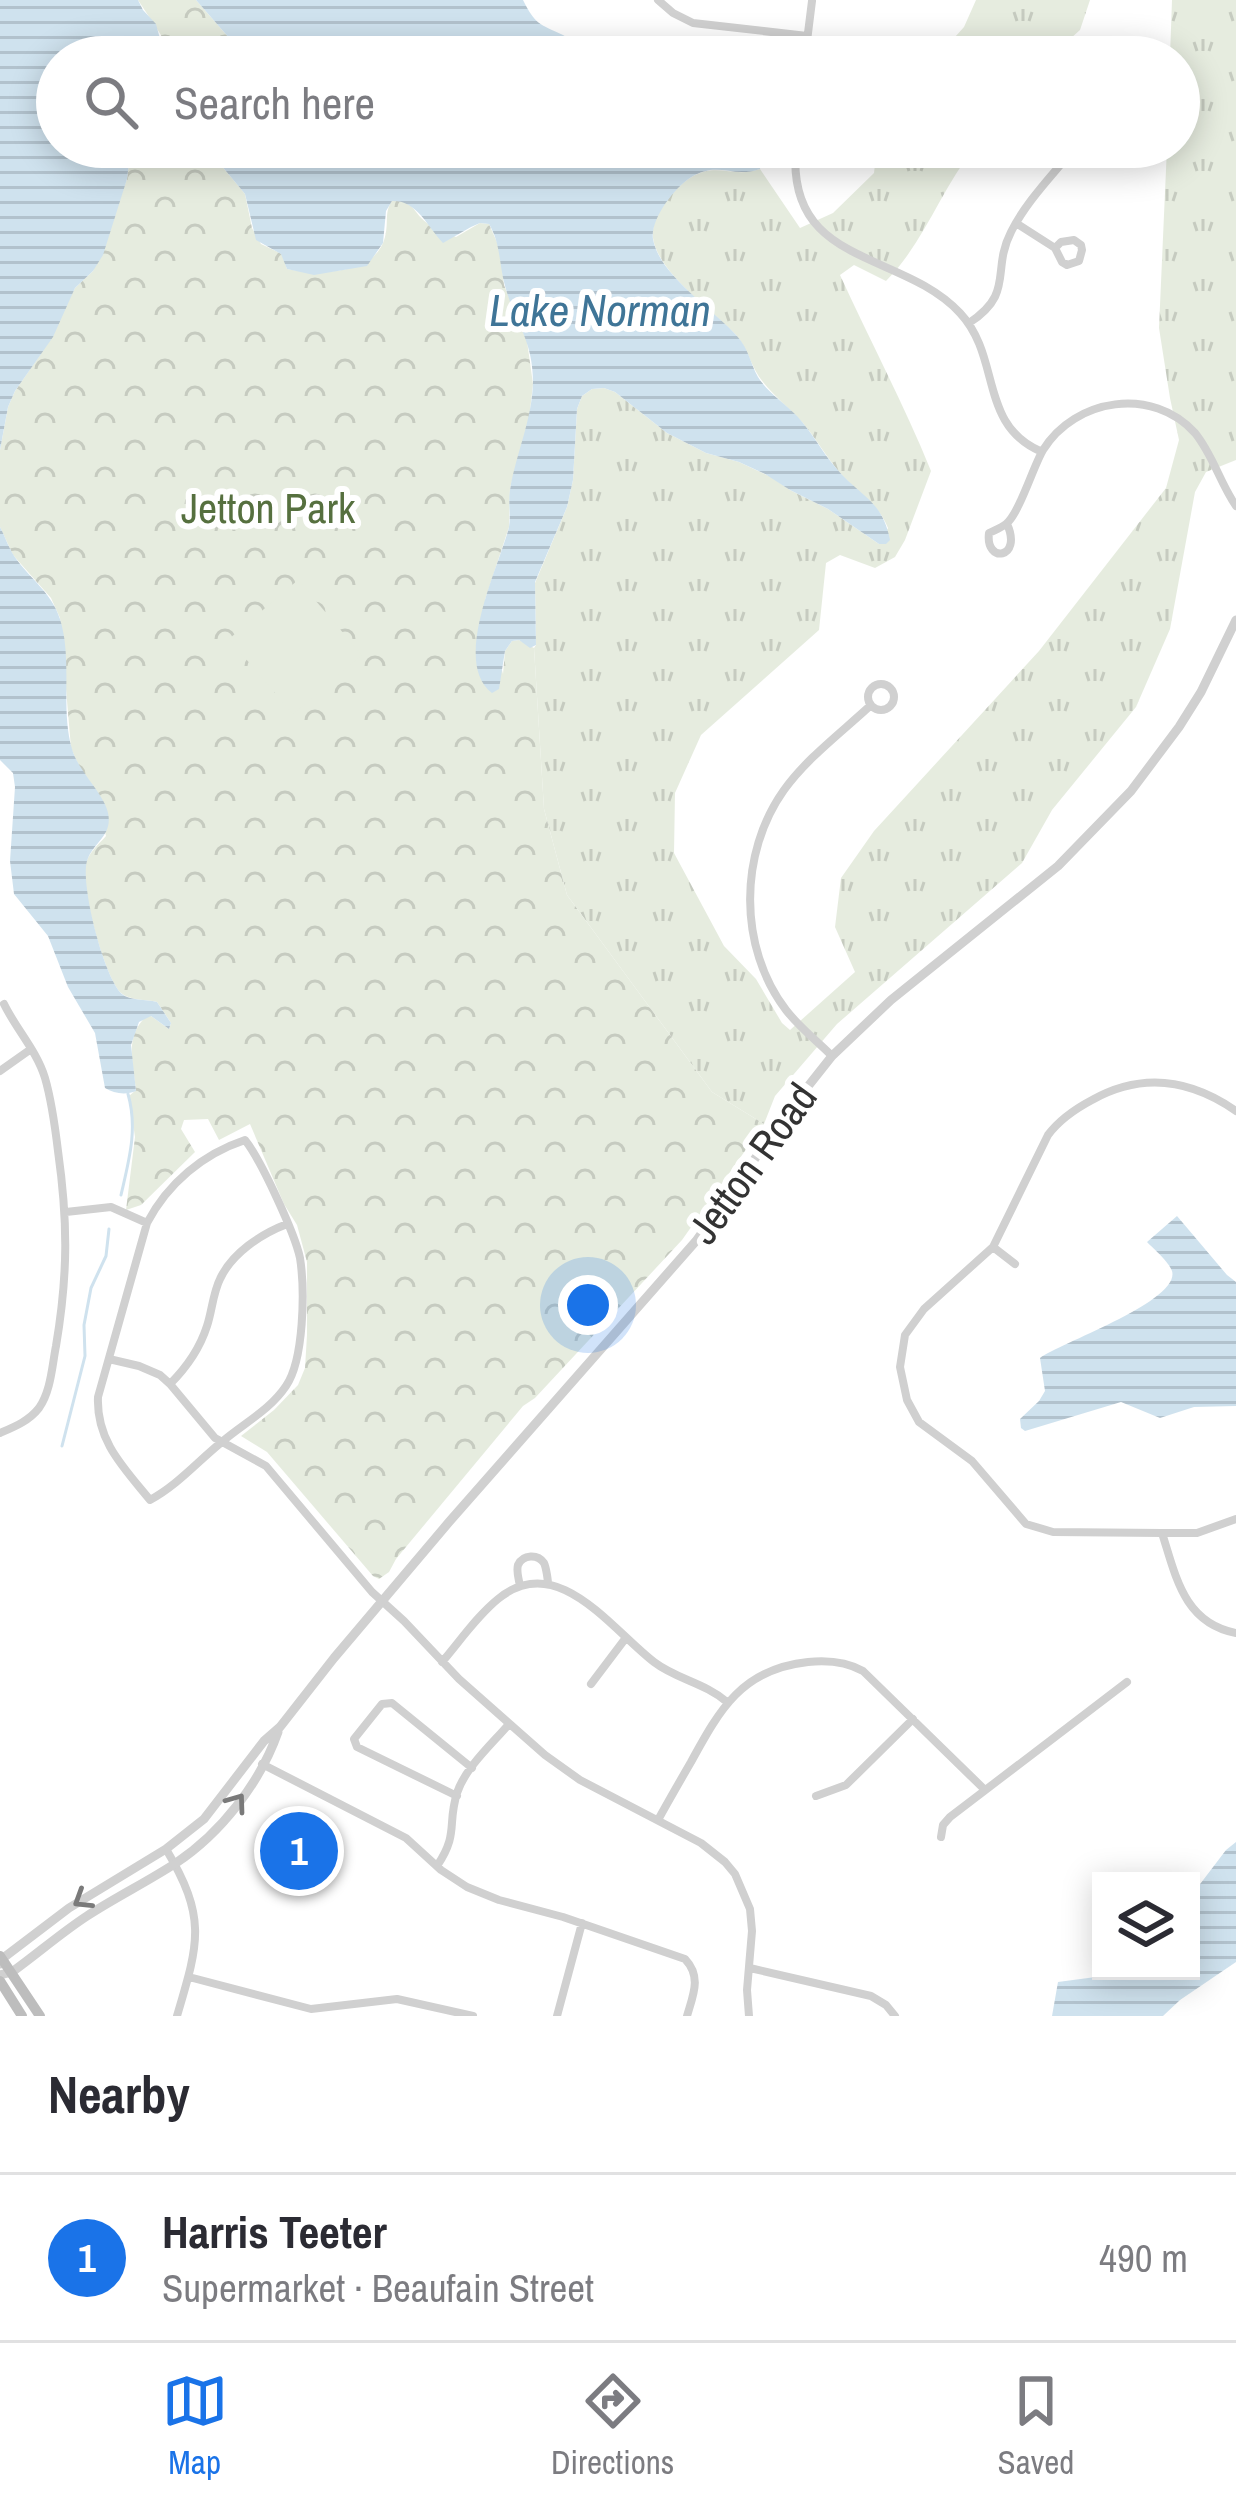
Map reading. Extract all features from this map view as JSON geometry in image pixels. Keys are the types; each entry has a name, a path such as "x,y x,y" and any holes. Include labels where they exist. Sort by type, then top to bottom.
{"main road":[{"path":"2,1968 22,2016"},
{"path":"2,1968 40,2016"}],"street":[{"path":"658,0 693,23 807,36 812,0"},
{"path":"798,168 799,188 810,213 829,237 849,252 933,289 969,323 981,344 1004,421 1024,443 1042,452"},
{"path":"969,323 998,295 1005,245 1059,168"},
{"path":"1016,223 1055,248"},
{"path":"1007,524 1042,452 1063,426 1084,412 1118,404 1147,406 1193,431 1236,506"},
{"name":"Jetton Road","path":"2,1968 69,1908 166,1849 204,1819 383,1600 696,1240 832,1056 891,1000 1058,866 1113,812 1179,728 1236,620"},
{"path":"832,1056 787,1012 764,968 751,910 752,866 783,791 871,705"},
{"path":"0,1433 36,1412 49,1385 67,1260 66,1212 49,1094 41,1068 4,1004"},
{"path":"0,1071 31,1049"},
{"path":"1236,1111 1193,1088 1158,1081 1118,1087 1075,1109 1048,1135 993,1247 924,1309 905,1335 900,1367 914,1418 971,1461 1017,1516 1036,1528 1069,1533 1197,1533 1236,1519"},
{"path":"245,1140 287,1224 302,1274 295,1372 272,1404 150,1500 111,1450 99,1425 98,1397 147,1222 180,1176 245,1140"},
{"path":"66,1212 111,1208 147,1222"},
{"path":"170,1384 201,1342 220,1276 253,1242 287,1224"},
{"path":"993,1247 1015,1264"},
{"path":"109,1359 151,1370 170,1384 215,1438 266,1466 328,1543 509,1724 580,1780 713,1850 735,1874 747,1898 752,1922 749,2016"},
{"path":"1162,1533 1192,1608 1208,1624 1236,1633"},
{"path":"520,1586 519,1564 533,1556 546,1566 548,1584"},
{"path":"442,1662 496,1600 520,1586 548,1584 582,1599 658,1665 727,1702"},
{"path":"591,1684 626,1639"},
{"path":"658,1820 727,1702 750,1681 797,1664 833,1661 863,1671 985,1790"},
{"path":"941,1837 950,1816 1127,1682"},
{"path":"457,1796 357,1747 354,1739 382,1704 392,1703 472,1768"},
{"path":"816,1796 846,1785 914,1719"},
{"path":"437,1866 451,1846 457,1796 472,1768 509,1724"},
{"name":"Jetton Road","path":"2,1968 175,1863 224,1820 273,1748 280,1726"},
{"path":"262,1764 406,1838 467,1887 685,1959 695,1972 696,1984 687,2016"},
{"path":"166,1849 188,1888 196,1915 196,1942 177,2016"},
{"path":"556,2016 582,1923"},
{"path":"750,1968 871,1996 895,2016"},
{"path":"189,1977 311,2009 397,1999 472,2016"}],"green space":[{"path":"138,0 196,0 227,36 161,36"},
{"path":"976,0 1090,0 1073,36 956,36"},
{"path":"1172,0 1236,0 1236,460 1206,472 1195,492 1170,629 1136,707 1052,810 1022,863 837,1024 775,1096 764,1124 712,1092 567,895 544,809 535,583 567,507 577,409 582,396 592,389 615,392 667,433 773,478 879,544 888,528 878,511 763,382 736,335 675,278 657,251 653,230 664,204 677,189 709,171 760,169 800,228 833,213 875,168 960,168 911,250 886,281 854,265 840,275 931,471 905,540 895,557 875,568 840,555 826,563 819,630 701,735 675,793 674,853 724,946 756,979 790,1030 855,972 835,927 841,878 874,831 1039,651 1166,488 1179,440 1159,328 1166,168 1200,168 1200,36 1171,36"},
{"name":"Jetton Park","path":"128,168 223,168 245,194 252,228 261,244 282,254 287,269 330,272 370,259 385,237 392,201 409,205 430,225 456,237 480,223 489,224 500,249 504,285 527,341 533,384 529,420 510,488 509,527 485,600 503,674 505,651 512,641 534,648 544,809 567,895 712,1092 764,1124 682,1240 523,1406 379,1579 267,1452 241,1436 298,1385 305,1368 307,1335 307,1262 297,1225 250,1124 219,1140 208,1119 184,1120 181,1129 195,1152 141,1205 126,1210 135,1137 129,1096 136,1090 135,1032 147,1016 169,1029 171,1023 157,1002 121,993 102,952 90,913 85,867 106,836 93,786 71,748 60,618 51,598 13,555 0,527 0,450 8,407 75,288 93,271"},
{"path":"298,580 362,655 293,714 229,639"}],"water":[{"path":"0,0 138,0 159,36 36,36 36,168 128,168 103,255 75,288 53,337 15,391 0,450"},
{"path":"196,0 523,0 539,22 564,36 227,36"},
{"name":"Lake Norman","path":"223,168 760,168 709,170 684,183 659,214 653,231 657,252 676,279 741,341 762,383 876,507 890,540 879,544 765,474 667,433 615,392 592,389 582,396 577,409 567,507 535,582 536,645 530,648 512,641 505,651 499,689 492,693 481,679 477,637 509,527 510,490 533,382 530,354 489,224 480,223 443,243 415,209 392,201 386,211 383,243 367,266 314,275 287,269 281,254 256,240 245,194"},
{"path":"0,527 14,556 47,595 60,619 72,749 108,813 108,828 90,854 86,873 101,951 122,994 157,1002 171,1023 169,1029 151,1016 139,1022 131,1045 136,1091 132,1092 105,1088 95,1033 68,987 48,936 14,894 10,861 15,787 13,773 0,760"},
{"path":"1177,1216 1236,1282 1236,1406 1194,1407 1160,1418 1121,1402 1025,1431 1020,1419 1045,1391 1040,1358 1139,1308 1170,1283 1170,1267 1147,1242"},
{"path":"1236,1842 1236,1962 1163,2016 1052,2016 1058,1982 1092,1977 1200,1980 1200,1884"}],"waterway":[{"path":"121,1195 132,1132 128,1094"},
{"path":"62,1446 85,1356 84,1325 91,1288 106,1256 109,1229"}],"place":[{"name":"Harris Teeter","path":"299,1851"}]}
